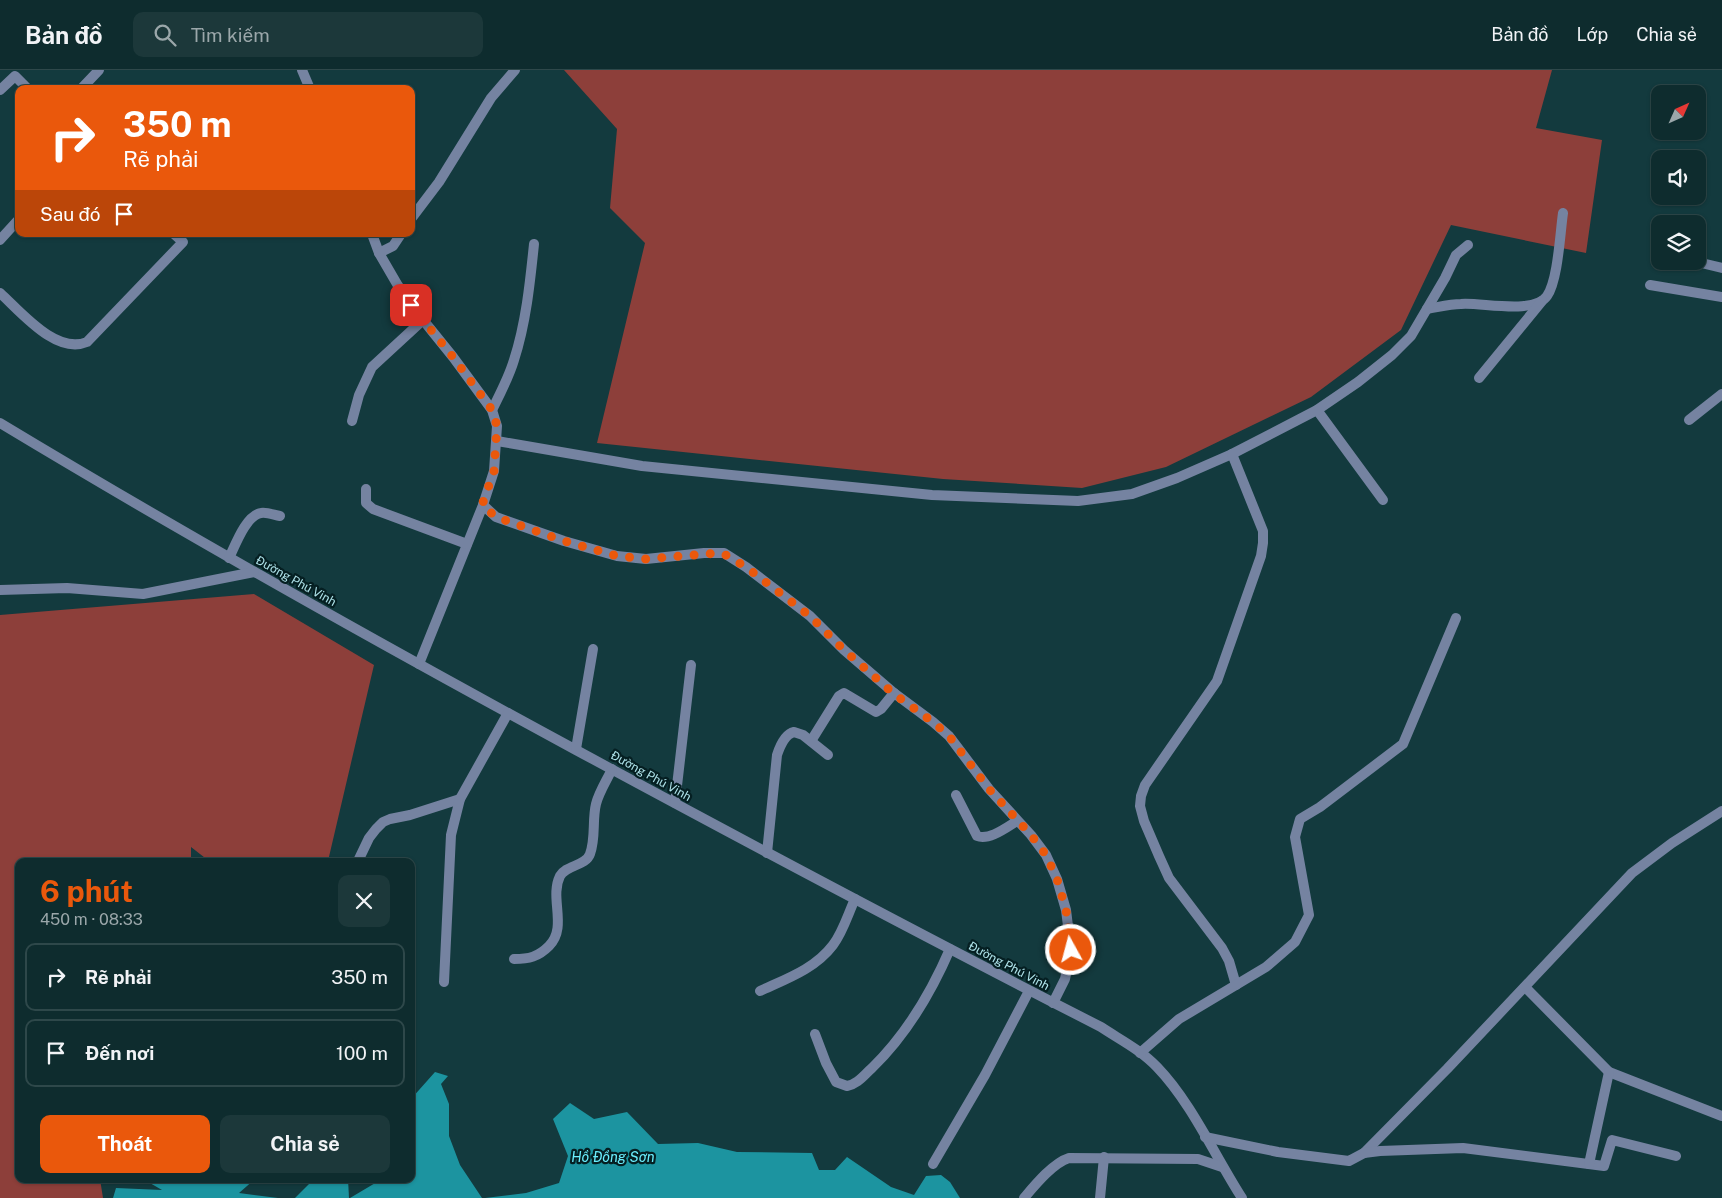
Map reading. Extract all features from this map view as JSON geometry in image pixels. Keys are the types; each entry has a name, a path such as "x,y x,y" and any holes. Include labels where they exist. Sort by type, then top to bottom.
{"street":[{"path":"85,85 99,70"},
{"path":"302,70 308,85"},
{"path":"415,214 439,182 491,98 515,70"},
{"path":"0,90 15,76 24,85"},
{"path":"1479,378 1547,296 1552,286 1554,275 1562,213"},
{"path":"0,240 15,223"},
{"path":"0,293 57,341 80,345 87,342 183,242 177,237"},
{"path":"373,237 379,253 397,284 492,410 497,426 494,471 419,664"},
{"path":"379,253 393,246 399,237"},
{"path":"492,410 510,373 518,345 528,298 534,244"},
{"path":"496,441 642,466 932,495 1078,501 1132,494 1177,478 1232,454 1317,410 1358,382 1392,355 1411,336 1456,255 1468,245"},
{"path":"1706,264 1722,268"},
{"path":"1650,285 1722,297"},
{"path":"1427,309 1463,303 1498,306 1530,305 1543,300"},
{"path":"352,421 359,395 372,367 423,320"},
{"path":"1689,420 1722,394"},
{"path":"1317,410 1383,500"},
{"name":"Đường Phú Vinh","path":"0,424 229,558 508,713 767,853 1100,1027 1140,1053 1156,1066 1179,1093 1242,1198"},
{"path":"1232,454 1263,531 1264,543 1261,556 1217,680 1145,785 1140,806 1144,821 1169,878 1222,948 1230,962 1236,985"},
{"path":"366,489 366,503 373,509 467,544"},
{"path":"482,505 496,517 564,541 617,556 646,559 704,553 724,554 746,567 810,616 844,650 894,694 933,722 949,736 989,789 1046,855 1057,879 1066,910 1071,950 1065,979 1052,1003"},
{"path":"229,558 248,521 254,515 268,513 280,516"},
{"path":"0,590 67,588 143,594 254,572"},
{"path":"1140,1053 1179,1019 1266,967 1295,942 1309,915 1295,837 1300,819 1320,808 1403,744 1456,618"},
{"path":"576,749 593,649"},
{"path":"675,803 691,665"},
{"path":"811,741 839,696 844,693 876,712 894,694"},
{"path":"444,982 451,835 460,799 508,713"},
{"path":"767,853 777,755 780,746 788,734 791,732 798,733 828,755"},
{"path":"514,959 535,957 552,943 558,927 556,889 561,874 590,856 594,836 596,803 612,769"},
{"path":"956,795 978,836 982,838 1017,821"},
{"path":"359,858 369,838 384,822 460,799"},
{"path":"1205,1137 1278,1152 1349,1161 1364,1153 1447,1069 1632,873 1665,847 1722,811"},
{"path":"760,991 803,971 824,956 840,932 854,899"},
{"path":"816,1034 826,1063 836,1082 847,1086 859,1080 879,1061 910,1024 930,992 950,949"},
{"path":"1525,987 1609,1072 1722,1116"},
{"path":"932,1164 985,1075 1029,991"},
{"path":"1589,1164 1609,1072"},
{"path":"1364,1153 1463,1148 1604,1166 1612,1140 1676,1156"},
{"path":"1024,1198 1037,1182 1064,1160 1104,1157 1198,1159 1222,1167"},
{"path":"1100,1198 1104,1157"}],"shaded area":[{"path":"564,70 1552,70 1536,128 1602,140 1586,253 1451,225 1401,330 1311,397 1166,467 1082,488 943,479 597,443 645,243 610,208 617,129"},
{"path":"254,594 374,665 329,858 205,858 191,847 191,858 15,858 15,1183 101,1183 103,1198 0,1198 0,615"}],"water":[{"path":"435,1072 448,1076 441,1084 449,1104 449,1136 460,1165 482,1198 350,1198 375,1183 415,1183 415,1094"},
{"name":"Hồ Đồng Sơn","path":"570,1103 594,1119 627,1112 658,1144 698,1143 737,1152 812,1153 819,1170 835,1170 847,1157 891,1187 914,1195 926,1176 941,1175 950,1182 960,1198 485,1198 526,1193 559,1183 568,1156 553,1119"},
{"path":"150,1183 250,1183 239,1193 278,1198 113,1198 116,1188 162,1190"},
{"path":"310,1183 348,1183 349,1198 295,1198"}],"route":[{"path":"411,305 492,410 497,426 494,471 482,505 496,517 564,541 617,556 646,559 718,553 724,554 746,567 810,616 844,650 894,694 933,722 956,744 989,789 1031,835 1046,855 1057,879 1066,910 1071,950"}]}
